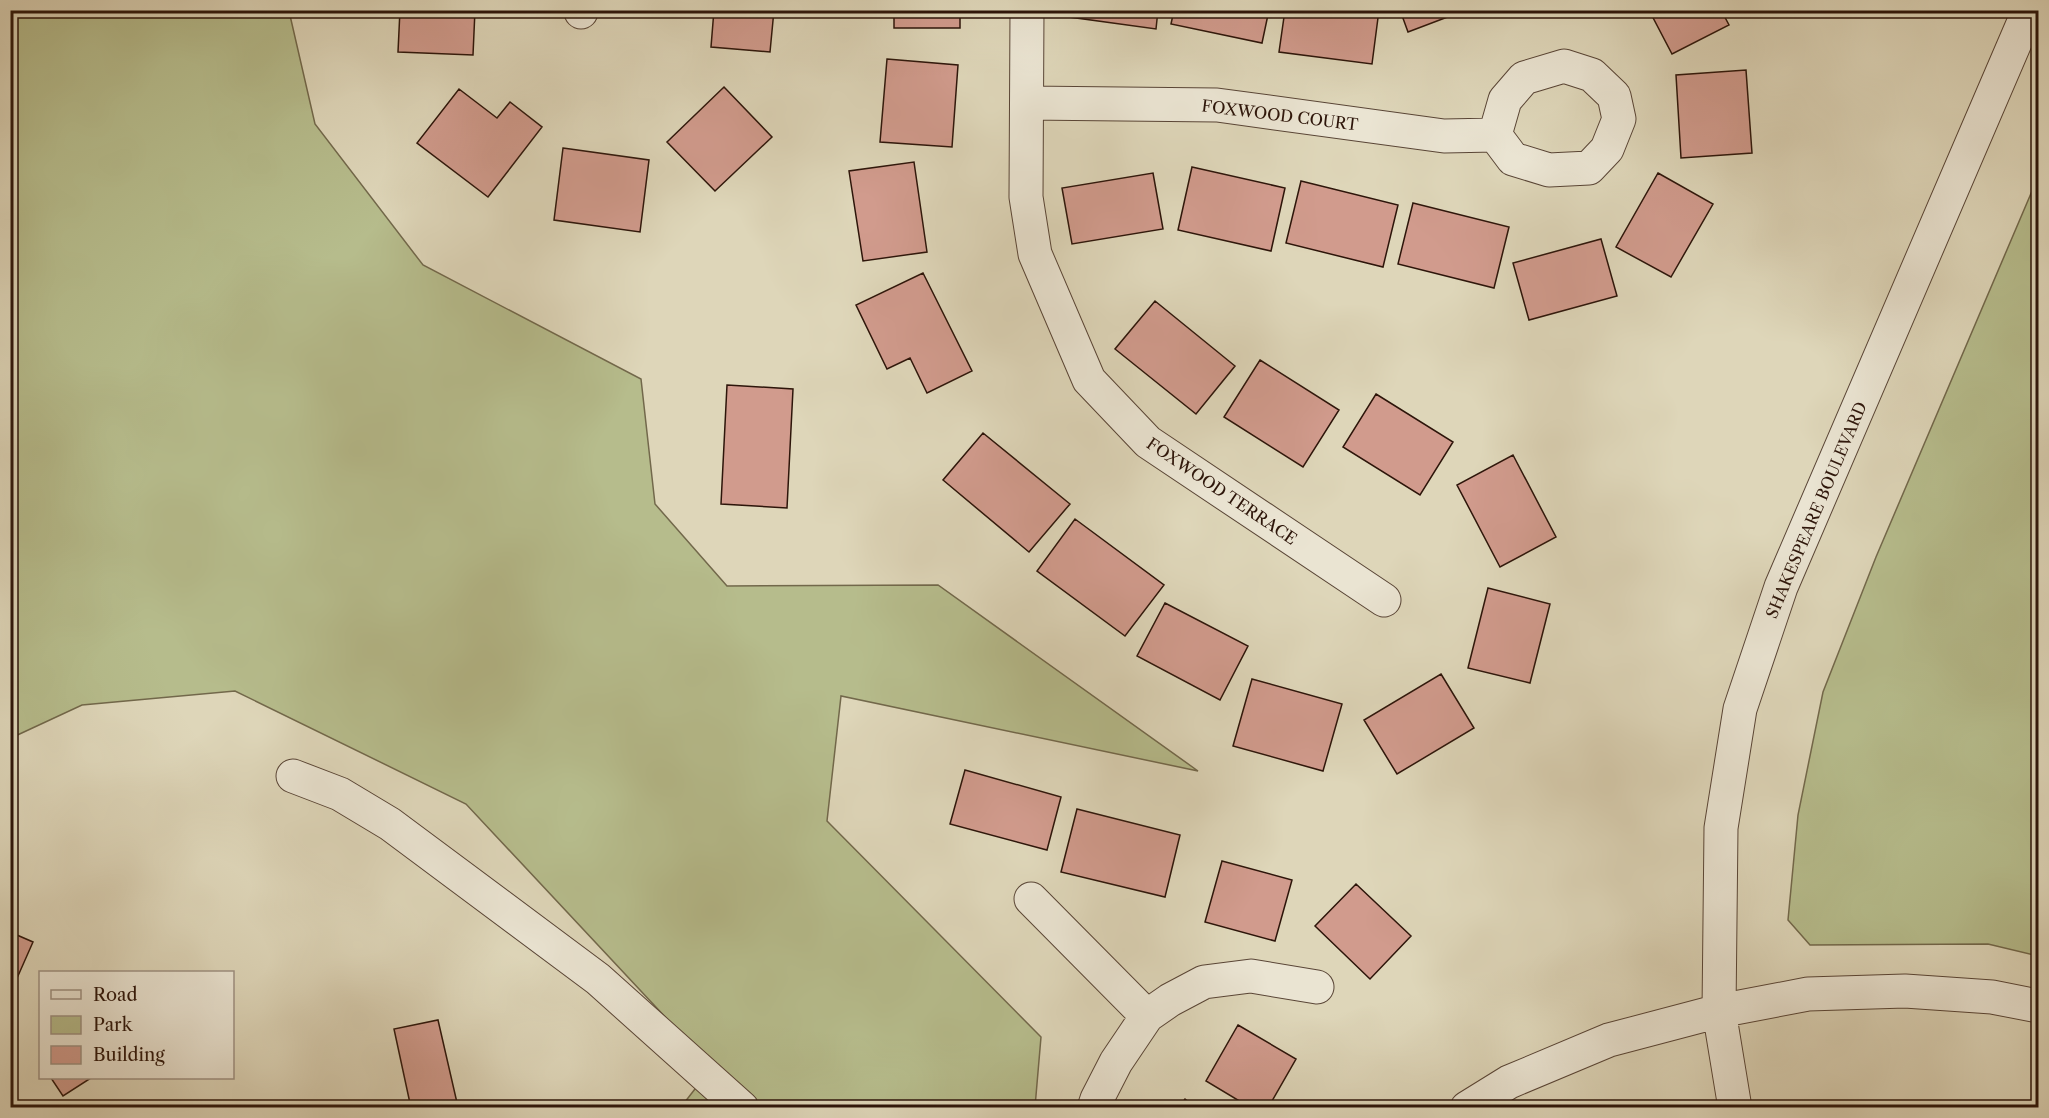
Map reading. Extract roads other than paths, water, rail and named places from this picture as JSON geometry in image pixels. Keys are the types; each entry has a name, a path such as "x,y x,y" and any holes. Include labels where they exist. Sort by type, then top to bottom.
{"street":[{"name":"FOXWOOD TERRACE","path":"1027,10 1026,197 1035,254 1089,380 1148,442 1384,600"},
{"name":"SHAKESPEARE BOULEVARD","path":"1735,1107 1719,1011 1721,828 1740,709 1781,587 2029,10"},
{"name":"FOXWOOD COURT","path":"1027,103 1217,105 1444,136 1495,135"},
{"path":"293,776 340,794 390,824 598,978 742,1107"},
{"path":"1031,899 1147,1016"},
{"path":"1094,1107 1116,1062 1147,1016 1170,1000 1204,982 1251,976 1317,987"},
{"path":"1467,1107 1509,1082 1609,1040 1719,1011 1808,994 1905,991 1992,997 2038,1006"}]}
